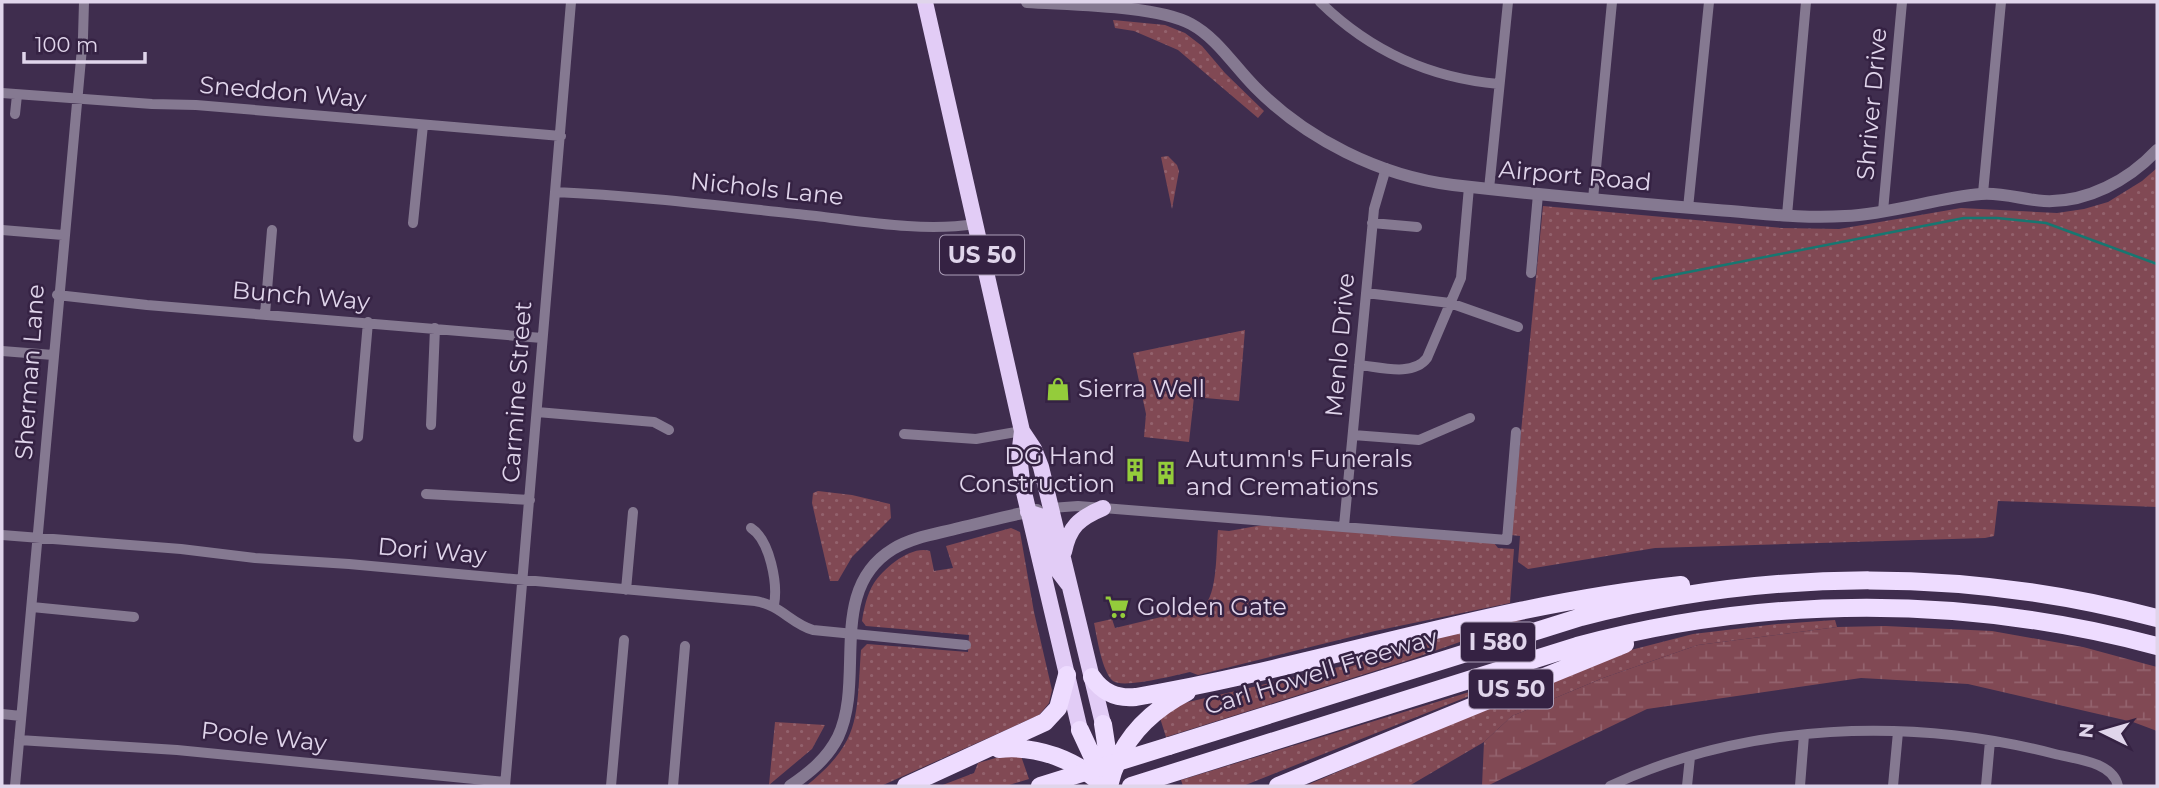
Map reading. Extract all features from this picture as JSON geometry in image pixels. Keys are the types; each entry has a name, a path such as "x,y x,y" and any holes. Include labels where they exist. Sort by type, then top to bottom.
{"highway":[{"name":"US 50","path":"925,2 1022,431 1020,465 1028,512 1080,730 1106,783"},
{"name":"US 50","path":"1022,431 1039,460 1091,677"},
{"path":"1063,558 1073,526 1083,517 1102,509"},
{"path":"1028,512 1040,516 1052,563 1070,586"},
{"path":"1091,677 1104,690 1122,698 1203,684 1525,608 1591,596 1718,582 1835,579"},
{"name":"Carl Howell Freeway","path":"1040,786 1591,614 1684,595 1774,583 1835,579 1899,580 1984,585 2058,596 2157,618"},
{"name":"Carl Howell Freeway","path":"1131,786 1577,646 1637,631 1712,618 1837,607 1956,611 2065,625 2157,646"},
{"name":"US 50","path":"1278,786 1594,655 1712,618"},
{"path":"906,786 1049,719 1060,704 1067,675"},
{"path":"1091,677 1107,750 1106,783"},
{"path":"1106,783 1124,748 1142,724 1167,704 1203,684"},
{"path":"970,758 1002,749 1036,750 1066,761 1106,783"}],"street":[{"name":"Sherman Lane","path":"15,786 84,2"},
{"name":"Carmine Street","path":"505,784 571,2"},
{"name":"Airport Road","path":"1027,2 1128,6 1175,17 1212,39 1257,89 1300,124 1334,146 1386,168 1432,182 1469,187 1688,208 1847,216 1983,193 2046,201 2075,198 2119,181 2140,169 2157,150"},
{"path":"1320,2 1363,38 1405,62 1459,79 1499,84"},
{"path":"1489,189 1508,2"},
{"path":"1593,199 1612,2"},
{"path":"1688,208 1709,2"},
{"path":"1787,215 1806,2"},
{"name":"Shriver Drive","path":"1883,211 1902,2"},
{"path":"1983,193 2001,2"},
{"name":"Sneddon Way","path":"2,93 196,105 561,136"},
{"path":"15,114 17,94"},
{"path":"413,223 423,125"},
{"name":"Menlo Drive","path":"1344,526 1372,223 1376,197 1386,168"},
{"path":"1359,365 1407,369 1421,365 1429,355 1462,271 1469,187"},
{"name":"Nichols Lane","path":"555,192 642,196 937,227 975,224"},
{"path":"1531,273 1538,194"},
{"path":"1372,223 1416,227"},
{"path":"2,230 63,235"},
{"path":"265,314 272,230"},
{"path":"1366,293 1450,303 1518,327"},
{"name":"Bunch Way","path":"57,295 542,338"},
{"path":"358,437 368,322"},
{"path":"431,425 435,328"},
{"path":"2,351 53,355"},
{"path":"537,412 654,422 669,430"},
{"path":"1353,435 1419,440 1470,418"},
{"path":"904,434 976,439 1022,431"},
{"path":"790,786 824,757 840,733 846,706 855,602 861,583 872,567 888,552 920,538 1028,512 1074,506 1507,540 1516,432"},
{"path":"426,494 530,500"},
{"path":"626,590 633,512"},
{"path":"751,528 761,536 768,553 775,588 774,606"},
{"name":"Dori Way","path":"2,535 755,601 774,606 804,627 851,635 966,645"},
{"path":"32,607 134,617"},
{"path":"611,786 624,640"},
{"path":"673,786 685,646"},
{"path":"2,714 21,716"},
{"path":"1893,786 1898,732"},
{"path":"1610,786 1690,757 1752,741 1804,735 1898,732 1990,741 2074,759 2106,769 2118,786"},
{"path":"1800,786 1804,735"},
{"name":"Poole Way","path":"19,740 195,751 505,784"},
{"path":"1986,786 1990,741"},
{"path":"1687,786 1690,757"}],"green space":[{"path":"1113,20 1165,25 1185,33 1202,46 1264,111 1258,118 1178,50 1134,31 1115,28"},
{"path":"1168,156 1179,171 1172,209 1161,157"},
{"path":"2157,168 2157,507 1998,501 1994,536 1985,538 1655,548 1528,569 1518,562 1520,536 1511,535 1543,206 1782,228 1839,229 1961,208 2057,213 2084,209 2108,202 2142,181"},
{"path":"1245,330 1239,401 1194,397 1189,442 1144,437 1146,414 1133,353"},
{"path":"818,491 852,495 890,504 891,518 852,557 838,581 830,581 812,503 813,493"},
{"path":"1268,524 1494,543 1498,548 1514,549 1510,603 1375,631 1198,675 1190,672 1138,682 1113,681 1103,662 1094,623 1112,619 1115,628 1203,607 1208,601 1214,582 1218,530 1229,531"},
{"path":"1011,528 1020,532 1034,612 1052,690 1049,703 1039,715 881,786 806,786 838,755 847,741 856,711 861,650 867,644 968,652 969,635 866,626 862,621 865,606 878,577 899,559 923,550 930,551 934,571 953,568 946,546"},
{"path":"1522,620 1406,661 1166,737 1160,718 1184,703 1373,659 1375,652 1493,623"},
{"path":"1835,620 1837,627 1698,645 1603,678 1512,716 1484,742 1409,786 1305,786 1551,680 1627,651 1693,634"},
{"path":"1885,626 1992,631 2083,647 2157,667 2157,731 2133,722 1968,684 1861,678 1647,709 1487,786 1482,786 1484,742 1512,716 1603,678 1698,645 1837,627"},
{"path":"1512,679 1243,786 1183,786 1181,780"},
{"path":"775,722 825,725 812,749 769,785"},
{"path":"1021,756 1029,779 1006,786 940,786 974,773 978,763 999,757"}],"waterway":[{"path":"1653,279 1964,218 2046,223 2157,264"}],"place":[{"name":"Sierra Well","path":"1058,389"},
{"name":"DG Hand Construction","path":"1135,470"},
{"name":"Autumn's Funerals and Cremations","path":"1166,473"},
{"name":"Golden Gate","path":"1117,607"}]}
